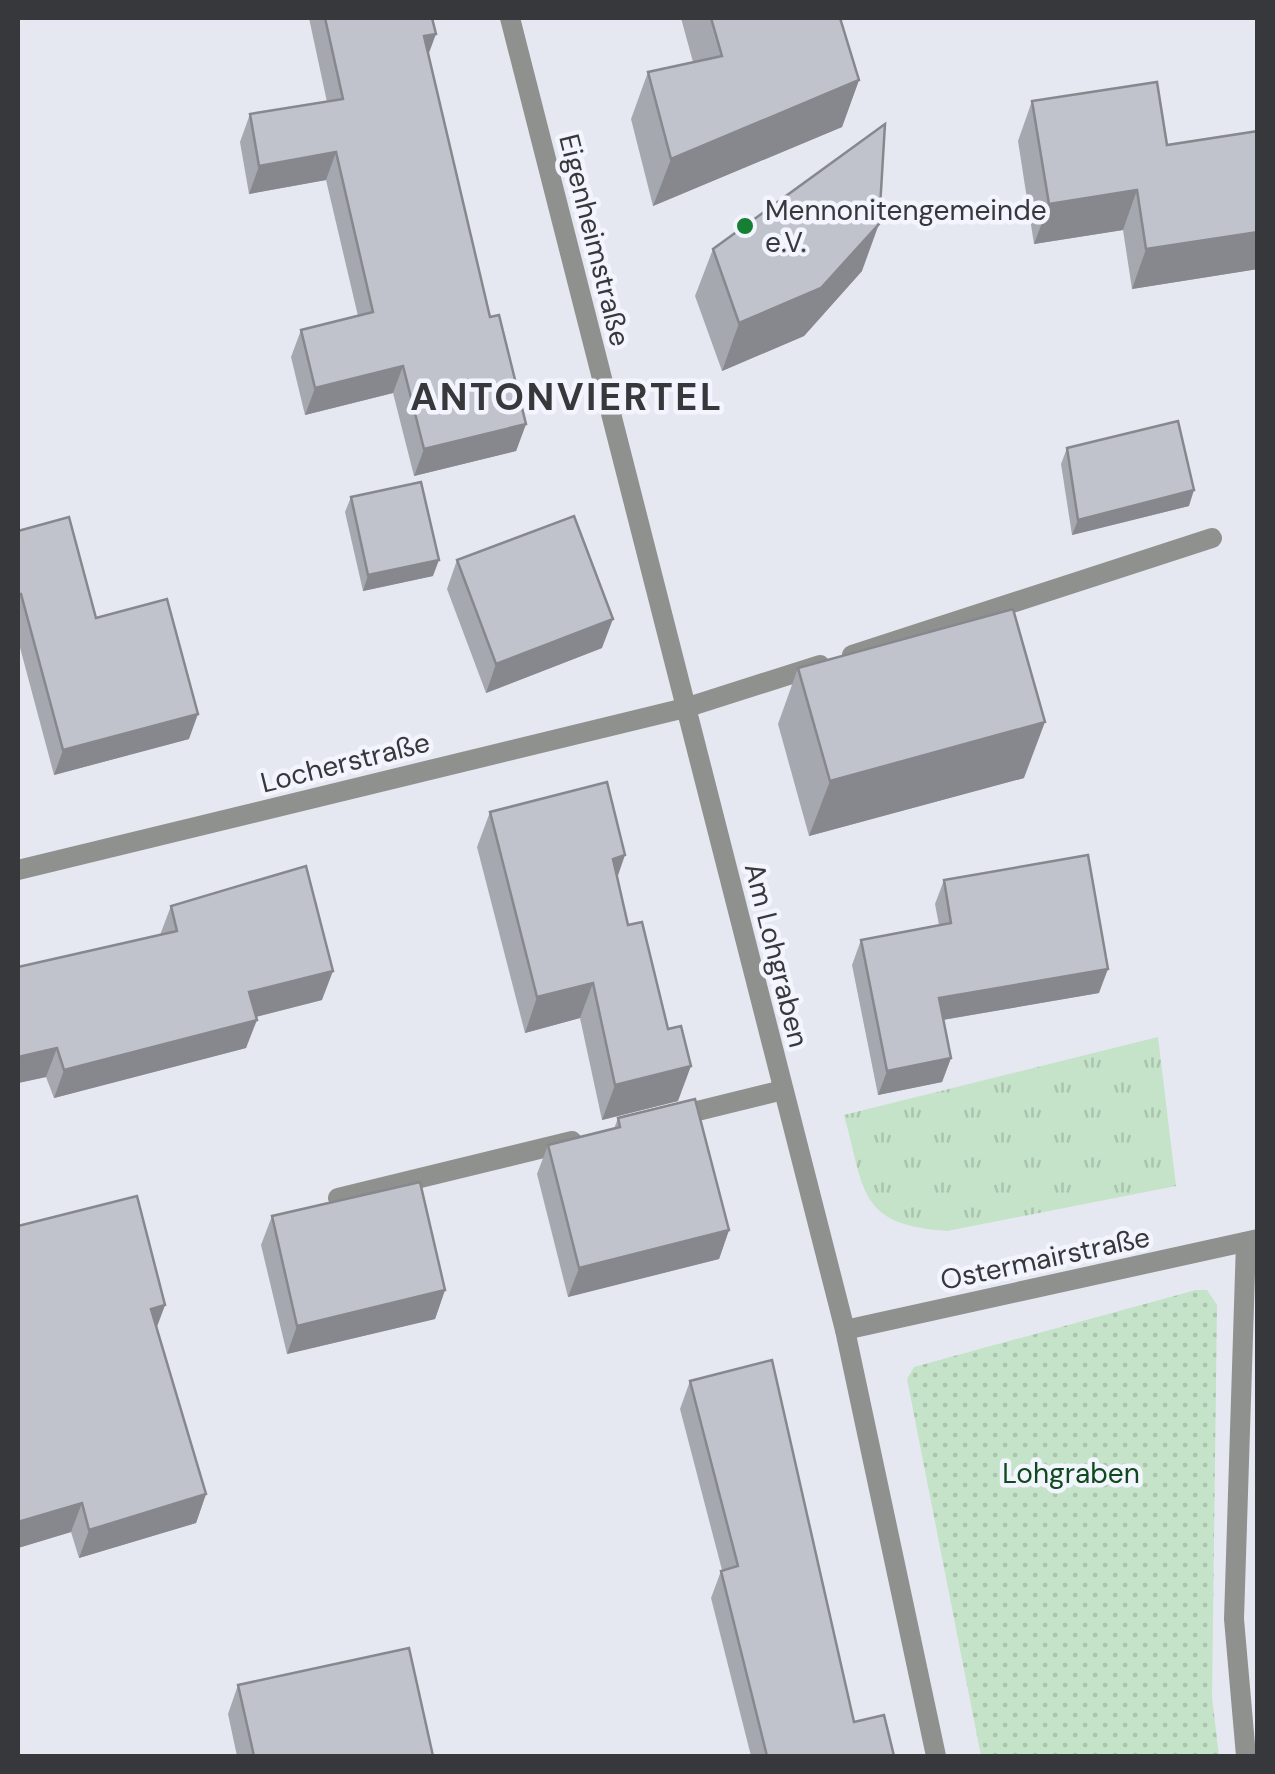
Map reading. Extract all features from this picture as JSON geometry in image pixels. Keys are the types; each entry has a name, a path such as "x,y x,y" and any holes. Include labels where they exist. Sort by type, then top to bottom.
{"street":[{"name":"Eigenheimstraße","path":"510,18 685,708"},
{"path":"685,708 1212,538"},
{"name":"Locherstraße","path":"18,870 685,708"},
{"name":"Am Lohgraben","path":"685,708 844,1330 936,1756"},
{"path":"656,1121 783,1090"},
{"path":"338,1198 600,1134"},
{"path":"1246,1756 1234,1618 1252,1241"},
{"name":"Ostermairstraße","path":"844,1330 1252,1241"}],"green space":[{"path":"1158,1037 1176,1186 947,1231 896,1221 870,1199 844,1115"},
{"name":"Lohgraben","path":"1207,1290 1217,1305 1212,1697 1219,1756 981,1756 907,1379 914,1367"}],"building":[{"path":"325,18 432,18 436,34 424,36 490,317 499,315 526,424 424,449 403,366 315,388 301,330 373,312 336,152 259,166 250,114 343,99"},
{"path":"711,18 840,18 859,80 671,159 648,72 722,56"},
{"path":"1157,82 1167,145 1258,131 1258,232 1146,249 1137,190 1049,204 1032,101"},
{"path":"885,124 879,224 821,288 739,323 713,249"},
{"path":"1178,421 1194,490 1078,520 1067,448"},
{"path":"421,482 439,560 368,575 351,497"},
{"path":"574,516 613,619 496,664 457,560"},
{"path":"69,517 96,618 167,599 198,714 63,750 21,594 18,595 18,531"},
{"path":"1013,609 1045,722 830,781 798,668"},
{"path":"607,782 625,855 613,859 628,925 642,922 668,1029 681,1026 691,1066 615,1085 593,983 537,997 490,812"},
{"path":"1088,855 1108,969 939,998 951,1058 887,1071 861,940 951,923 944,880"},
{"path":"306,866 333,971 249,992 257,1020 64,1070 57,1048 18,1057 18,967 177,931 171,906"},
{"path":"695,1099 729,1230 579,1268 548,1145 620,1127 618,1118"},
{"path":"420,1182 445,1290 297,1326 272,1216"},
{"path":"137,1196 165,1305 151,1309 206,1494 89,1530 82,1503 18,1522 18,1226"},
{"path":"772,1360 854,1722 884,1715 894,1756 767,1756 721,1571 738,1566 690,1381"},
{"path":"409,1648 433,1756 254,1756 238,1685"}],"place":[{"name":"Mennonitengemeinde e.V.","path":"745,226"}],"district":[{"name":"ANTONVIERTEL","path":"567,397"}]}
